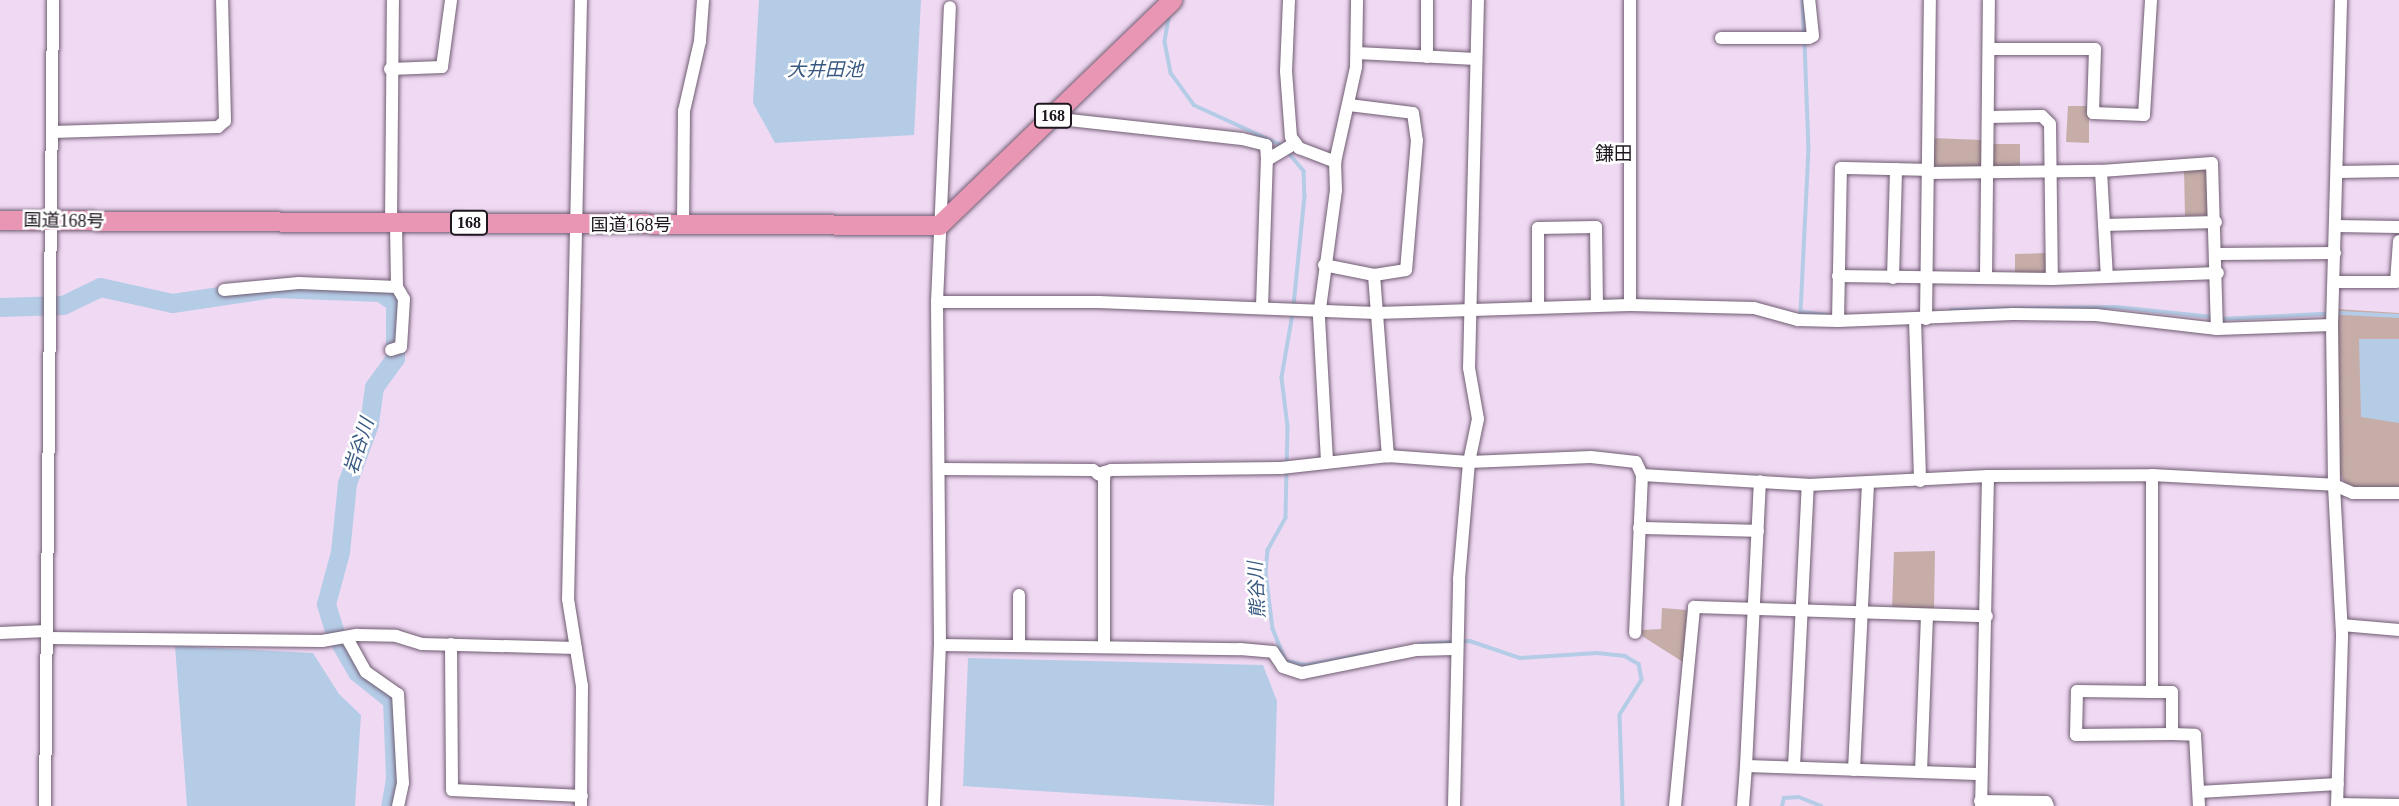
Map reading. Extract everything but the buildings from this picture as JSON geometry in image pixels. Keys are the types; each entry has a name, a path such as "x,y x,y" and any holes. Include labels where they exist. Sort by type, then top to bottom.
{"highway":[{"name":"168","path":"939,225 1169,4"},
{"name":"国道168号","path":"0,220 939,225"}],"street":[{"path":"45,806 53,0"},
{"path":"52,132 218,127 225,121 226,36 220,22 222,0"},
{"path":"391,350 401,347 404,299 397,287 393,222 390,69 393,0"},
{"path":"390,69 442,67 451,0"},
{"path":"451,645 452,790 517,801 581,801 582,686 568,599 574,224 581,0"},
{"path":"683,225 684,111 701,41 703,0"},
{"path":"1290,0 1286,106 1295,144"},
{"path":"1327,460 1320,385 1318,316 1323,310 1324,265 1336,190 1335,162 1349,105 1357,53 1357,0"},
{"path":"1426,0 1427,57"},
{"path":"1454,806 1456,649 1469,461 1478,419 1469,368 1469,307 1476,184 1478,0"},
{"path":"1630,0 1630,304"},
{"path":"1721,38 1806,39 1813,36 1809,0"},
{"path":"1920,481 1921,319 1928,278 1930,0"},
{"path":"1986,278 1989,0"},
{"path":"1989,49 2095,49 2093,113 2144,115 2151,0"},
{"path":"2341,0 2332,325 2334,485 2342,625 2337,805 2399,805"},
{"path":"934,806 940,645 937,302 950,7"},
{"path":"1357,53 1476,59"},
{"path":"1324,265 1374,275 1406,270 1417,140 1413,113 1349,105"},
{"path":"1988,117 2042,116 2050,124 2052,279"},
{"path":"1051,118 1242,139 1266,145 1271,159 1262,307"},
{"path":"1271,159 1295,144"},
{"path":"1295,144 1335,162"},
{"path":"1838,321 1841,168 2101,171 2212,163 2218,273 2217,329"},
{"path":"1893,278 1896,169"},
{"path":"2101,171 2107,277"},
{"path":"2337,172 2399,171"},
{"path":"2104,225 2216,222"},
{"path":"2335,226 2399,227"},
{"path":"1538,306 1538,228 1596,227 1597,305"},
{"path":"2334,282 2396,282 2399,241"},
{"path":"2217,254 2334,253"},
{"path":"1838,276 2052,279 2218,273"},
{"path":"1374,275 1388,456"},
{"path":"224,290 299,283 397,287"},
{"path":"937,302 1099,302 1250,311 1262,307 1376,313 1469,307 1630,304 1754,309 1798,320 2095,315 2217,329 2332,325"},
{"path":"1098,474 1111,470 1281,468 1327,460 1388,456 1469,461 1591,457 1636,462 1642,475 1635,633"},
{"path":"939,469 1093,470 1104,478 1104,645"},
{"path":"1642,475 1808,485 1867,485 1988,476 2152,475 2334,485 2353,493 2399,493"},
{"path":"2151,692 2152,475"},
{"path":"1988,476 1987,616 1978,774 1980,804 2046,802 2048,806"},
{"path":"1743,806 1760,481"},
{"path":"1794,766 1808,485"},
{"path":"1853,770 1867,485"},
{"path":"1639,528 1758,531"},
{"path":"1019,595 1019,646"},
{"path":"1675,806 1693,607 1987,616"},
{"path":"1921,772 1927,614"},
{"path":"2342,625 2399,630"},
{"path":"0,633 347,638 396,636 422,644 576,648"},
{"path":"347,638 366,672 398,695 402,783 398,806"},
{"path":"940,645 1104,645 1273,652 1283,667 1302,673 1416,650 1456,649"},
{"path":"2172,734 2172,691 2077,691 2076,736 2196,735 2199,806"},
{"path":"1746,766 1978,774"},
{"path":"2199,792 2338,784"}],"shaded area":[{"path":"2068,106 2089,106 2089,143 2066,142"},
{"path":"1932,138 1982,140 1982,168 1932,168"},
{"path":"1989,144 2020,144 2020,167 1989,167"},
{"path":"2210,166 2213,215 2185,216 2184,169"},
{"path":"2047,253 2049,276 2015,277 2015,254"},
{"path":"2337,309 2399,313 2399,489 2356,489 2347,486 2338,472"},
{"path":"1935,551 1934,610 1892,609 1894,552"},
{"path":"1662,608 1687,610 1683,662 1642,636 1642,630 1661,629"}],"water":[{"name":"大井田池","path":"759,0 921,0 914,135 775,143 753,103"},
{"path":"2359,339 2399,339 2399,423 2361,417"},
{"path":"175,646 313,653 339,694 361,715 355,806 187,806"},
{"path":"968,658 1263,665 1277,701 1274,806 963,786"}],"waterway":[{"path":"1803,0 1804,35"},
{"name":"熊谷川","path":"1170,13 1165,42 1171,73 1194,105 1283,146"},
{"path":"1805,42 1809,149 1801,312 1828,315"},
{"name":"熊谷川","path":"1288,152 1304,171 1305,196 1294,306"},
{"name":"岩谷川","path":"0,307 63,305 100,287 172,303 274,288 380,292 395,302 395,358 374,387 369,424 347,483 340,552 326,604 335,634 357,672 392,700 395,779 390,806"},
{"path":"1951,310 2116,307 2212,317"},
{"path":"2220,319 2342,313 2399,316"},
{"name":"熊谷川","path":"1293,314 1282,378 1288,427 1286,518 1268,550 1266,573 1273,629 1286,661 1307,665 1383,651"},
{"name":"熊谷川","path":"1421,644 1470,641 1520,658 1597,653 1625,656 1639,664 1642,680 1620,715 1623,806"},
{"name":"熊谷川","path":"1782,806 1784,798 1799,797 1821,806"}],"district":[{"name":"鎌田","path":"1614,154"}]}
